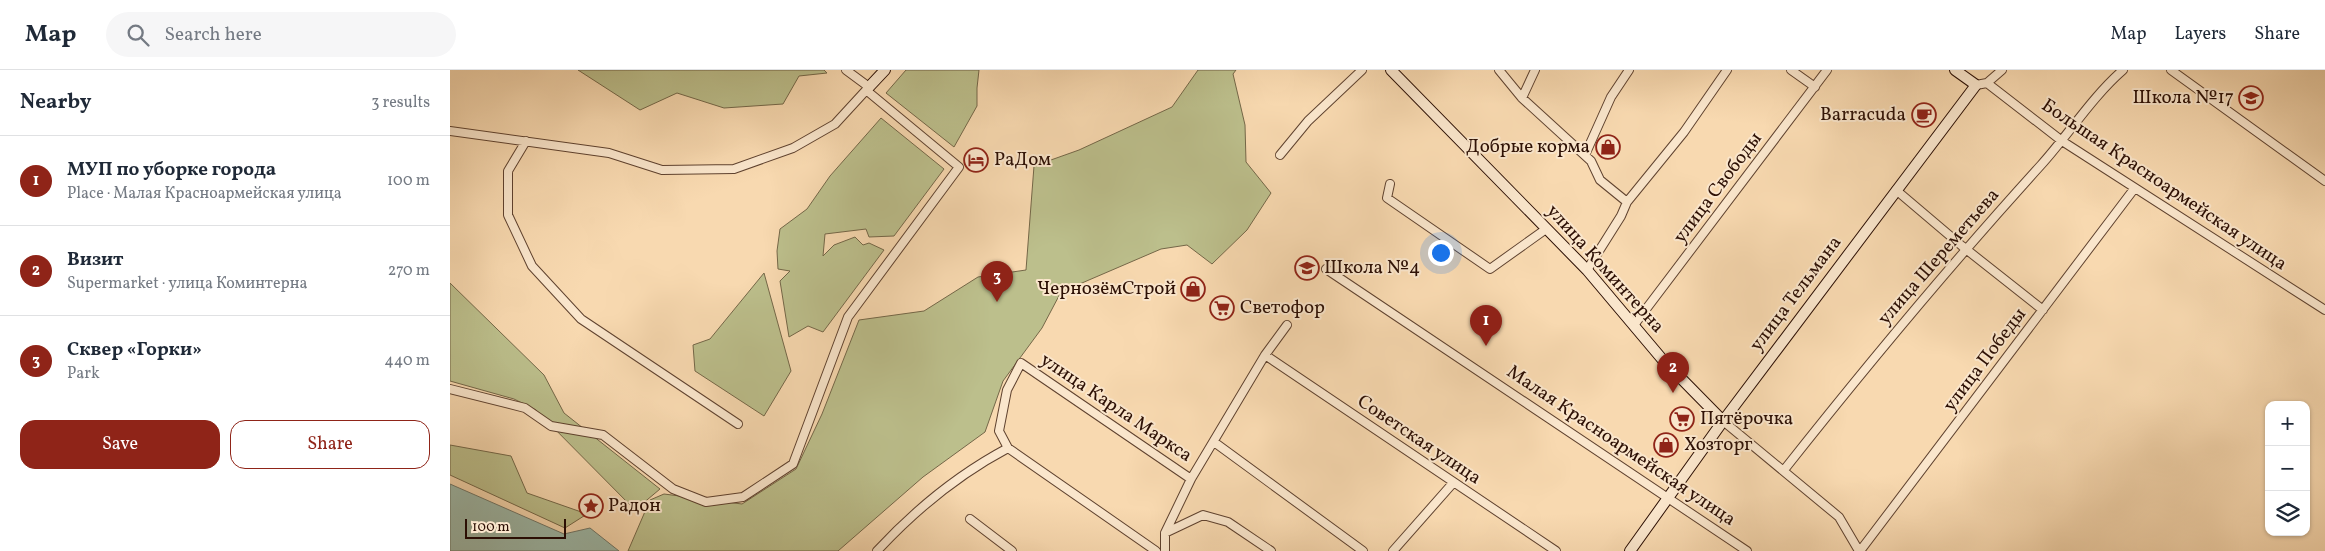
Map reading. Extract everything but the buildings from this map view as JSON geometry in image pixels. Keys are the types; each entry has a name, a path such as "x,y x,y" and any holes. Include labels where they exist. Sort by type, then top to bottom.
{"street":[{"path":"450,389 524,408 551,426 603,435 674,489 706,502 743,497 793,464 848,317 959,167 846,70"},
{"path":"450,131 609,153 662,170 734,169 793,148 835,124 885,70"},
{"path":"1280,155 1308,121 1362,70"},
{"name":"улица Коминтерна","path":"1391,70 1587,270 1662,359 1723,421 1839,516 1860,551"},
{"path":"1498,70 1522,98 1591,161 1600,180 1627,202"},
{"path":"1522,98 1534,70"},
{"path":"1585,155 1611,97 1629,70"},
{"path":"1587,270 1622,216 1627,202 1684,132 1727,70"},
{"path":"1791,70 1815,87"},
{"name":"улица Свободы","path":"1634,325 1827,70"},
{"path":"1955,70 1976,85 1987,83 2002,70"},
{"name":"улица Шереметьева","path":"1784,470 1966,248 2062,141 2113,79 2123,70"},
{"path":"2174,71 2325,181"},
{"name":"Большая Красноармейская улица","path":"1987,83 2062,141 2325,310"},
{"name":"улица Тельмана","path":"1630,551 1723,421 1976,85"},
{"path":"526,141 508,171 508,215 532,266 581,319 738,424"},
{"path":"1390,184 1387,198 1490,269 1508,254 1546,229"},
{"name":"улица Победы","path":"1860,551 2134,188"},
{"path":"1896,190 2043,310"},
{"name":"Малая Красноармейская улица","path":"1326,269 1668,496 1747,551"},
{"path":"1165,551 1165,533 1191,479 1265,355 1287,325"},
{"name":"Советская улица","path":"1265,355 1556,551"},
{"name":"улица Карла Маркса","path":"1008,448 999,431 1007,390 1021,363 1191,479"},
{"name":"улица Карла Маркса","path":"1214,442 1363,551"},
{"path":"877,551 906,522 951,483 1008,448 1156,551"},
{"path":"1393,551 1453,483"},
{"path":"1165,533 1203,515 1228,522 1271,551"},
{"path":"970,519 1012,551"}],"green space":[{"path":"578,70 824,70 827,73 799,76 783,104 724,108 677,93 640,110"},
{"path":"906,70 979,70 977,106 954,147 886,93"},
{"path":"1198,70 1236,70 1233,74 1245,125 1246,162 1271,193 1247,230 1212,264 1187,245 1161,249 1061,292 1042,328 1003,381 985,432 923,477 838,551 628,551 650,500 664,494 742,504 796,469 822,414 859,320 924,311 978,277 1026,270 1034,166 1079,150 1172,107"},
{"path":"881,118 944,169 894,236 869,237 866,229 825,234 823,256 834,245 855,237 863,245 869,243 884,250 823,332 808,326 789,337 780,281 790,271 778,269 777,251 780,229 807,209 830,176"},
{"path":"764,273 791,371 764,416 695,371 693,345 710,339"},
{"path":"450,283 544,375 564,413 660,489 635,510 536,410 514,399 450,381"},
{"path":"450,445 511,456 527,493 587,514 565,528 450,475"}],"shaded area":[{"path":"450,484 564,534 590,528 619,551 450,551"}],"place":[{"name":"Школа №17","path":"2251,98"},
{"name":"Barracuda","path":"1924,115"},
{"name":"Добрые корма","path":"1608,147"},
{"name":"РаДом","path":"976,160"},
{"name":"Школа №4","path":"1307,268"},
{"name":"ЧернозёмСтрой","path":"1193,289"},
{"name":"Сквер «Горки»","path":"997,302"},
{"name":"Светофор","path":"1222,308"},
{"name":"МУП по уборке города","path":"1486,346"},
{"name":"Визит","path":"1673,393"},
{"name":"Пятёрочка","path":"1682,419"},
{"name":"Хозторг","path":"1666,445"},
{"name":"Радон","path":"591,506"}]}
